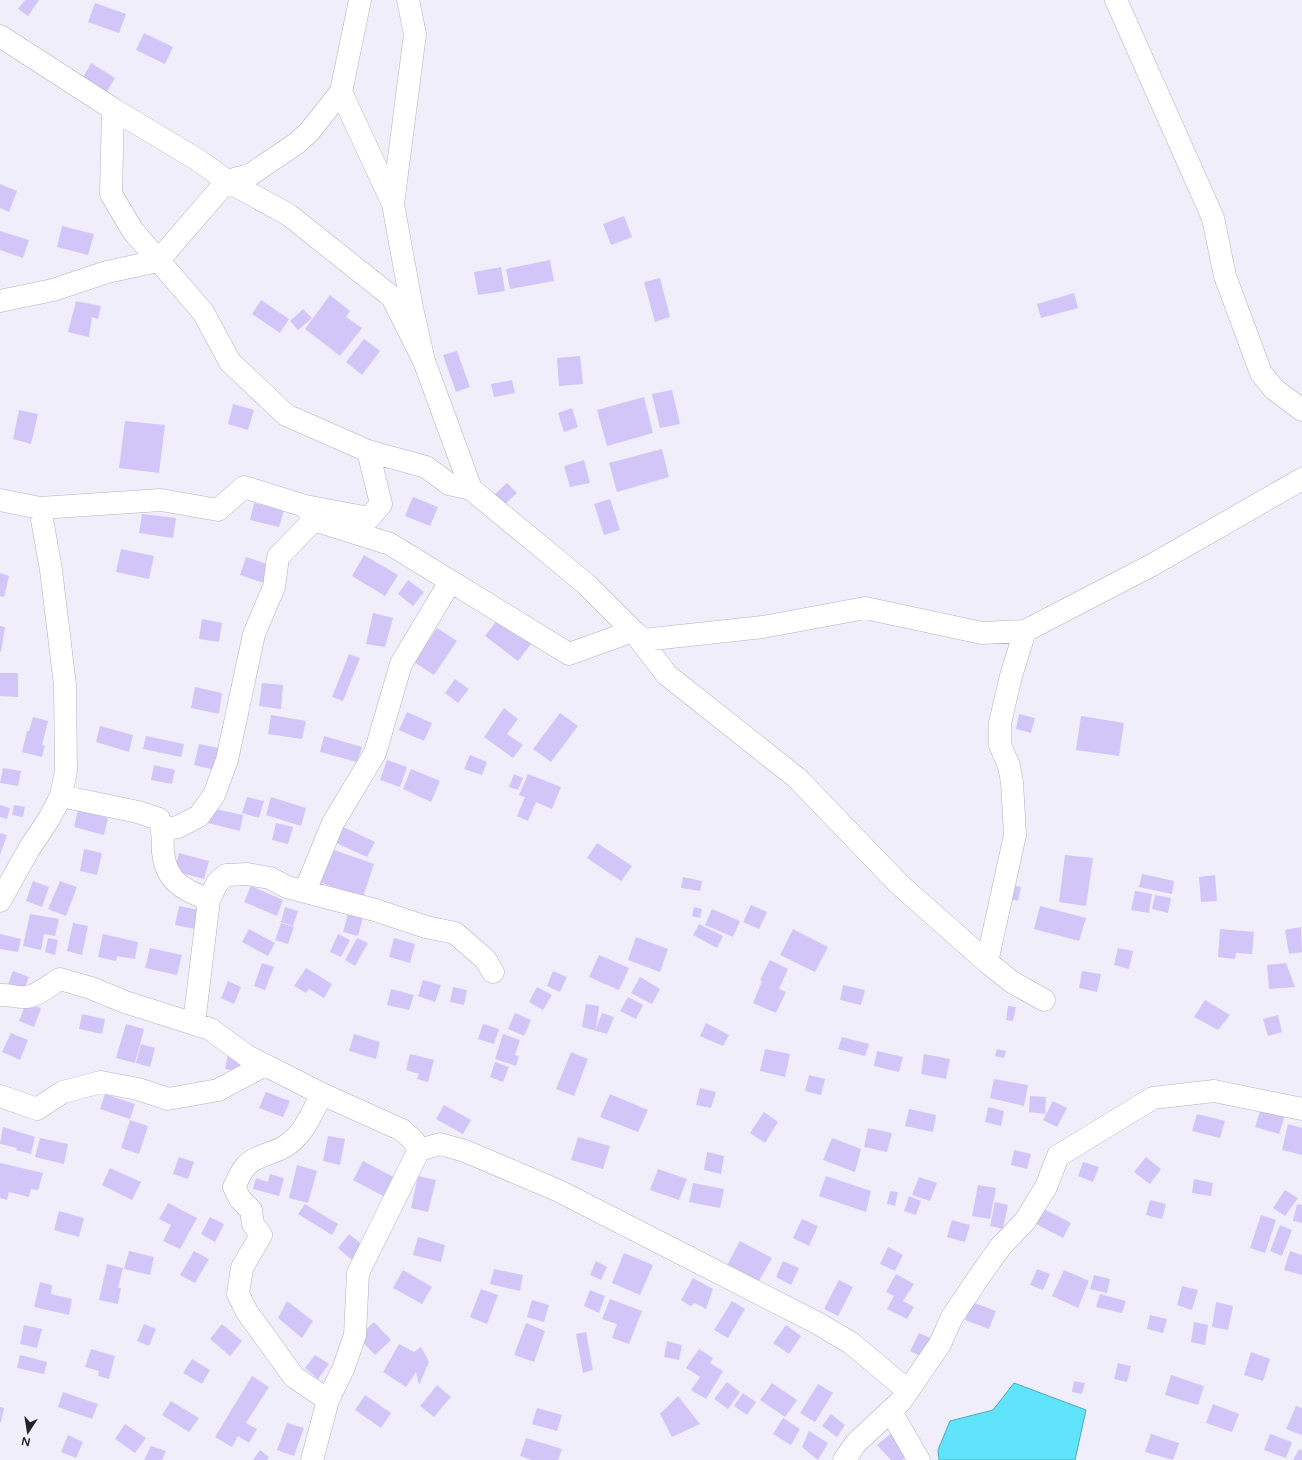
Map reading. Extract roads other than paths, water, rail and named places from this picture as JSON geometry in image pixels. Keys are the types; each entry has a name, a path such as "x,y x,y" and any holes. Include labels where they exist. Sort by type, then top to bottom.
{"street":[{"path":"0,301 53,290 107,272 158,261 227,181 250,175 297,142 309,132 341,92 360,0"},
{"path":"393,204 415,34 408,0"},
{"path":"1116,0 1212,218 1225,276 1261,373 1274,389 1302,410"},
{"path":"0,36 113,109 198,160 227,181 289,215 392,297 424,361 471,488"},
{"path":"341,92 393,204 412,308 424,361"},
{"path":"113,109 111,194 133,231 203,312 230,362 286,415 368,451 426,467 449,484 471,488 586,584 643,640 763,627 865,608 982,632 1025,631 1152,565 1302,478"},
{"path":"310,513 369,518 381,504 368,451"},
{"path":"0,500 40,508 161,500 218,510 244,487 390,544 569,654 633,631"},
{"path":"0,901 61,796 66,770 65,685 51,570 40,508"},
{"path":"164,829 178,827 199,816 214,795 227,760 254,634 274,587 278,557 310,513"},
{"path":"305,891 334,823 375,753 401,664 450,582"},
{"path":"633,631 667,675 797,778 900,885 987,962 1012,982 1044,1000"},
{"path":"987,962 1015,835 1012,782 1009,766 1000,745 1000,723 1011,676 1025,631"},
{"path":"61,796 138,812 159,819 164,829 163,853 172,880 192,894 209,900"},
{"path":"194,1023 209,900 217,883 226,875 247,874 270,878 287,887 375,910 426,927 455,933 485,959 493,972"},
{"path":"0,995 8,994 26,997 43,990 60,979 91,988 125,1002 194,1023 210,1029 247,1056 322,1094 402,1130 413,1140 419,1150"},
{"path":"0,1096 37,1109 63,1092 101,1082 138,1089 168,1099 218,1090 265,1065"},
{"path":"844,1460 856,1443 891,1412 940,1344 952,1317 981,1274 1001,1246 1025,1221 1042,1194 1058,1156 1153,1098 1214,1091 1302,1109"},
{"path":"322,1094 304,1128 288,1145 274,1153 259,1157 246,1166 234,1187 240,1199 251,1210 254,1224 261,1235 242,1268 238,1294 247,1312 294,1377 328,1400"},
{"path":"312,1460 328,1400 344,1367 355,1335 358,1273 419,1150 440,1144 465,1151 576,1199 819,1324 851,1344 907,1390"},
{"path":"891,1412 917,1460"}],"water":[{"path":"1014,1383 1086,1410 1075,1460 939,1460 938,1450 950,1421 993,1410"}]}
